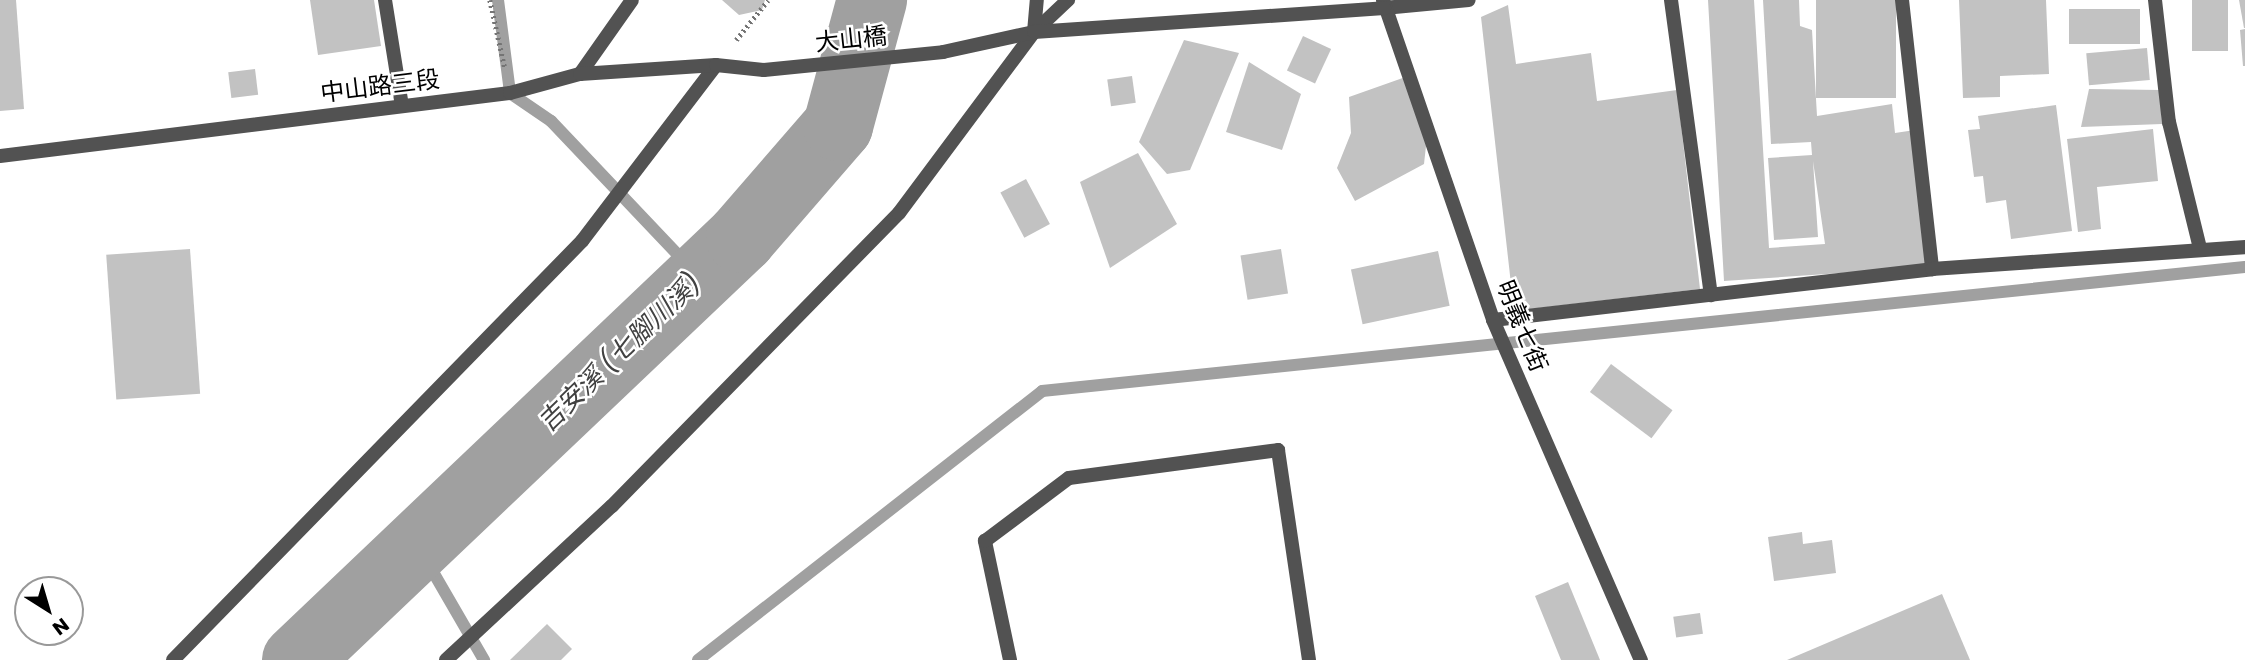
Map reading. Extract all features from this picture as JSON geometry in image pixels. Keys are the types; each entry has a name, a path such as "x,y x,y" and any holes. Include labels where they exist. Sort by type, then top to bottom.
{"street":[{"path":"385,0 402,106"},
{"path":"580,74 632,0"},
{"path":"1034,32 1037,0"},
{"path":"446,660 612,506 899,213 1034,32 1068,0"},
{"name":"大山橋","path":"764,71 943,52 1034,32 1384,4 1469,0"},
{"path":"1671,0 1711,295"},
{"path":"1902,0 1932,270"},
{"path":"2155,0 2169,122 2200,248"},
{"name":"明義七街","path":"1384,4 1494,322 1641,660"},
{"path":"173,660 582,242 716,65"},
{"name":"中山路三段","path":"0,156 510,93 580,74 716,65 764,71"},
{"path":"1494,322 1932,270 2200,248 2245,247"},
{"path":"1010,660 985,541 1069,478 1278,450 1309,660"}],"path":[{"path":"490,0 510,93"},
{"path":"716,65 768,0"}],"building":[{"path":"0,0 16,0 24,109 0,111"},
{"path":"310,0 374,0 381,46 318,55"},
{"path":"722,0 765,0 762,10 739,15"},
{"path":"1708,0 1754,0 1769,248 1825,244 1813,161 1818,237 1774,240 1768,158 1812,155 1811,142 1771,144 1763,0 1799,0 1800,26 1812,30 1817,116 1892,104 1895,133 1915,130 1931,267 1724,281"},
{"path":"1816,0 1896,0 1896,98 1816,98"},
{"path":"1959,0 2046,0 2049,74 2000,76 2000,97 1963,98"},
{"path":"2192,0 2228,0 2228,51 2192,51"},
{"path":"2239,0 2245,0 2245,28 2244,28"},
{"path":"1508,5 1516,64 1591,53 1597,101 1677,90 1700,289 1514,311 1481,17"},
{"path":"2069,9 2140,9 2140,44 2069,44"},
{"path":"2245,29 2245,66 2243,66 2240,30"},
{"path":"1303,36 1331,49 1315,84 1287,70"},
{"path":"1184,40 1239,53 1190,170 1167,174 1139,142"},
{"path":"2147,48 2150,80 2089,85 2086,53"},
{"path":"1249,62 1301,94 1282,150 1226,132"},
{"path":"255,69 258,95 231,98 228,72"},
{"path":"1414,74 1429,119 1424,164 1355,201 1337,168 1351,133 1349,97"},
{"path":"1132,76 1136,103 1111,106 1107,79"},
{"path":"2089,89 2160,90 2162,124 2081,127"},
{"path":"2056,105 2072,231 2011,239 2006,200 1986,203 1983,176 1974,177 1968,130 1980,129 1978,116"},
{"path":"2153,129 2158,181 2097,187 2101,229 2078,232 2067,139"},
{"path":"1138,153 1177,224 1110,268 1080,182"},
{"path":"1026,179 1050,224 1024,238 1000,193"},
{"path":"190,249 200,394 116,400 106,255"},
{"path":"1281,249 1288,293 1248,300 1241,255"},
{"path":"1438,251 1450,306 1363,324 1351,270"},
{"path":"1611,364 1672,410 1651,438 1590,392"},
{"path":"1802,532 1803,544 1832,540 1836,573 1774,581 1768,537"},
{"path":"1568,582 1600,660 1561,660 1535,596"},
{"path":"1942,594 1970,660 1787,660"},
{"path":"1700,613 1703,634 1676,638 1673,617"},
{"path":"547,624 572,649 561,660 510,660"}],"waterway":[{"path":"498,0 510,93 551,121 700,278"},
{"name":"吉安溪 (七腳川溪)","path":"297,660 741,238 838,126 872,0"},
{"path":"698,660 1042,391 2245,267"},
{"path":"418,546 484,660"}]}
